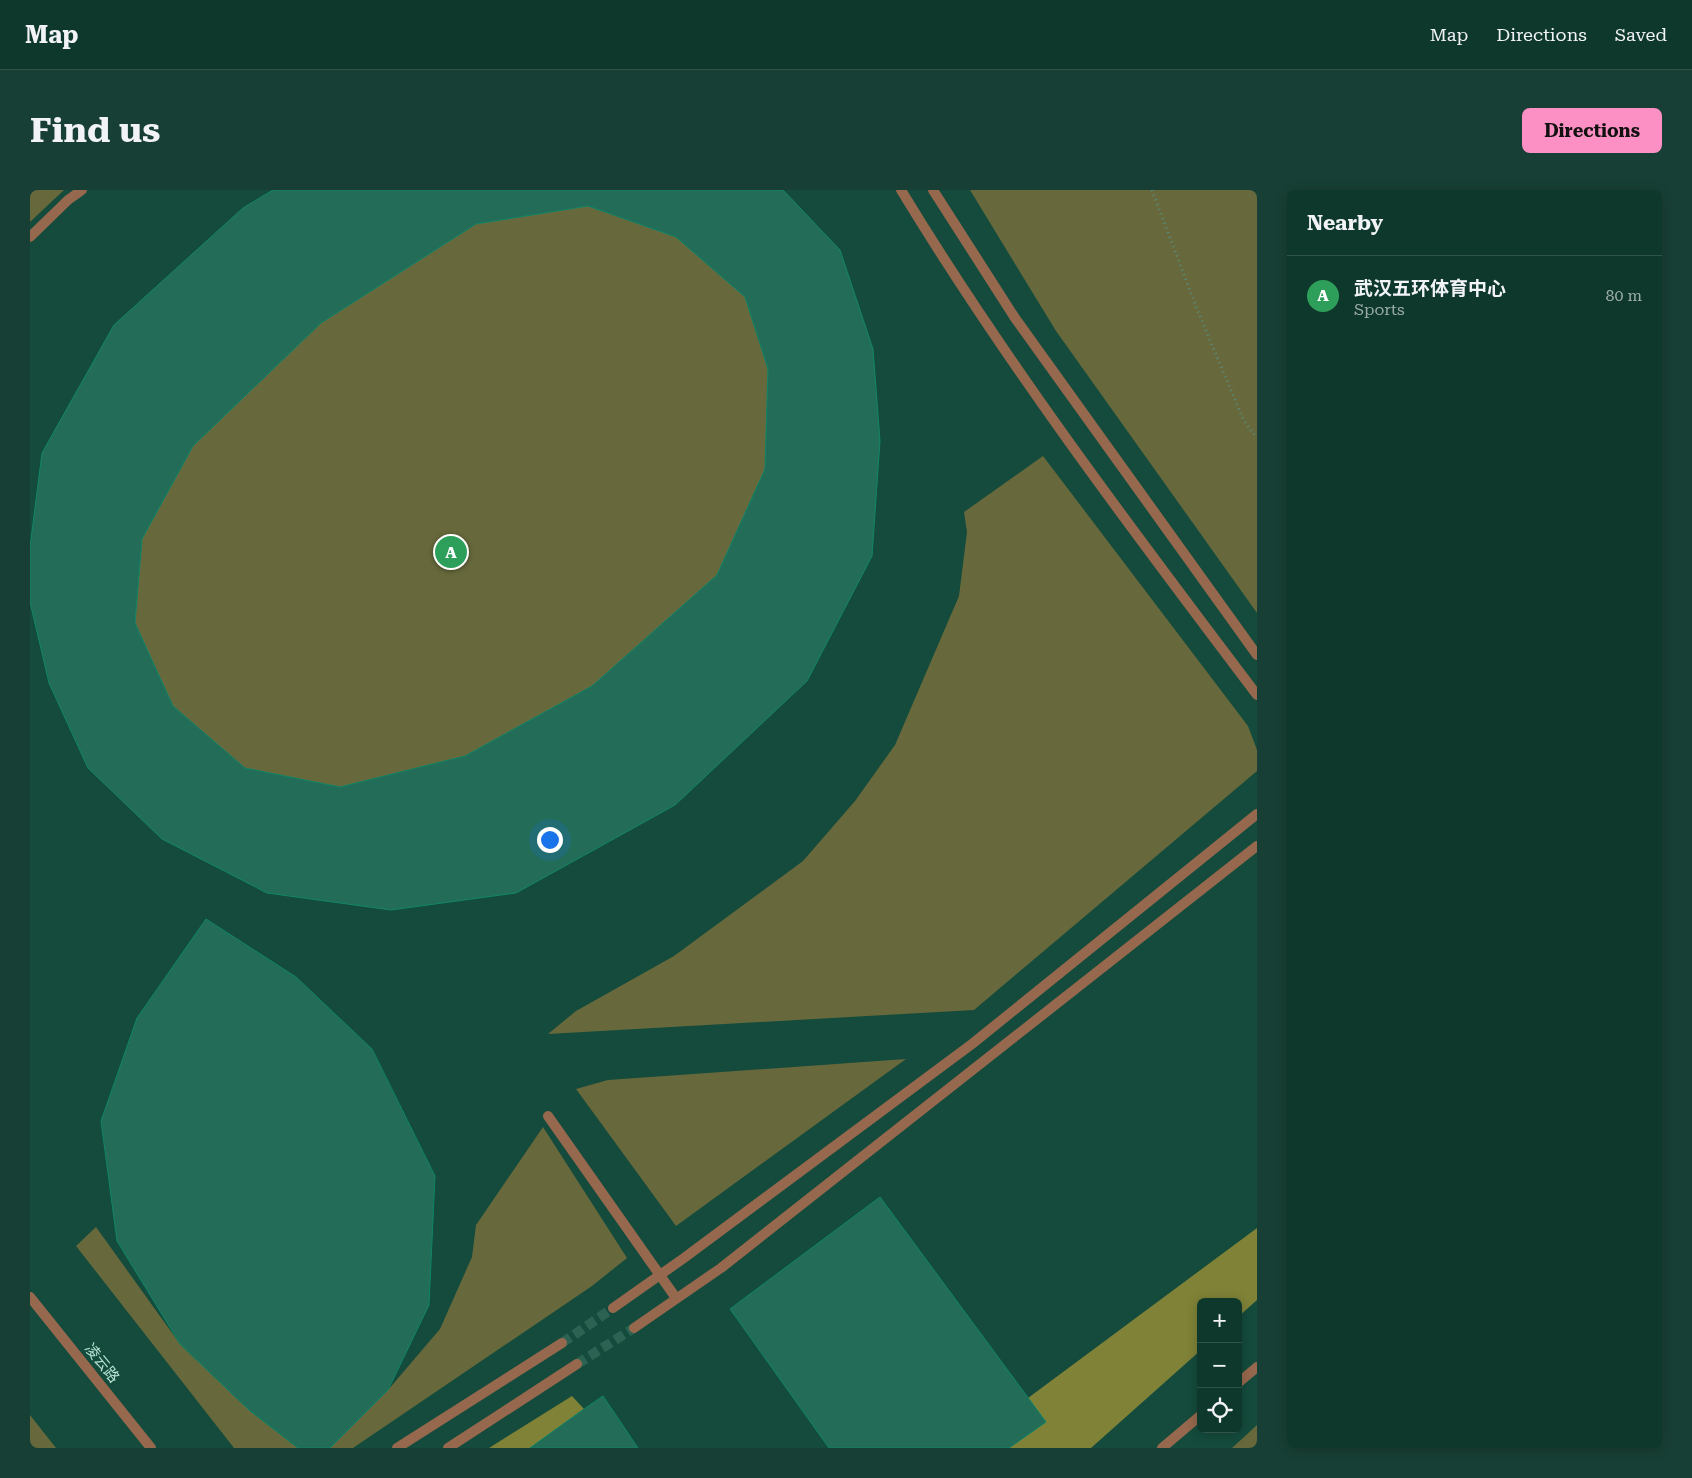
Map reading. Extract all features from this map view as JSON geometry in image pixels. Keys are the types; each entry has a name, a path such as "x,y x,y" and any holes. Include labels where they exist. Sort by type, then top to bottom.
{"street":[{"path":"30,237 68,200 82,190"},
{"path":"901,190 1028,385 1127,522 1257,695"},
{"path":"933,190 1015,318 1257,655"},
{"path":"612,1308 972,1044 1257,814"},
{"path":"634,1328 729,1262 1257,846"},
{"path":"548,1116 676,1298"},
{"name":"凌云路","path":"30,1297 151,1448"},
{"path":"397,1448 562,1343"},
{"path":"448,1448 577,1364"},
{"path":"1242,1380 1257,1367"},
{"path":"1162,1448 1197,1418"}],"path":[{"path":"1152,190 1200,318 1244,421 1257,438"}],"green space":[{"path":"30,190 64,190 30,222"},
{"path":"273,190 783,190 840,250 873,349 880,441 872,556 807,681 675,805 516,893 391,910 267,893 162,839 88,768 49,683 30,602 30,547 42,453 114,325 243,208"},
{"path":"970,190 1254,190 1257,194 1257,613 1056,331"},
{"path":"1043,456 1248,726 1257,750 1257,771 974,1010 548,1034 576,1011 674,956 803,861 855,801 895,745 959,596 967,532 964,512"},
{"path":"906,1059 676,1226 576,1089 608,1080"},
{"path":"543,1127 627,1258 592,1286 353,1448 330,1448 388,1390 440,1329 472,1257 476,1225"},
{"path":"96,1227 180,1344 249,1410 298,1448 234,1448 76,1246"},
{"path":"30,1415 56,1448 30,1448"},
{"path":"1257,1425 1257,1448 1232,1448"}],"shaded area":[{"path":"1257,1228 1257,1300 1242,1313 1242,1298 1197,1298 1197,1354 1091,1448 1009,1448 1045,1422 1028,1398"},
{"path":"572,1396 584,1409 530,1448 489,1448"}],"building":[{"path":"273,190 783,190 840,250 873,349 880,441 872,556 807,681 675,805 516,893 391,910 267,893 162,839 88,768 49,683 30,602 30,547 42,453 114,325 243,208","holes":["588,206 676,237 745,297 768,369 765,469 717,575 592,686 465,756 340,787 245,768 173,706 135,623 142,539 193,446 321,323 476,224"]},
{"path":"206,919 296,977 372,1049 435,1176 429,1305 388,1390 330,1448 298,1448 249,1410 180,1344 117,1241 101,1121 137,1018"},
{"path":"880,1197 1046,1422 1009,1448 829,1448 730,1309"},
{"path":"603,1396 638,1448 530,1448 584,1409"}],"tunnel":[{"path":"562,1343 613,1308"},
{"path":"577,1364 634,1328"}],"place":[{"name":"武汉五环体育中心","path":"451,552"}]}
